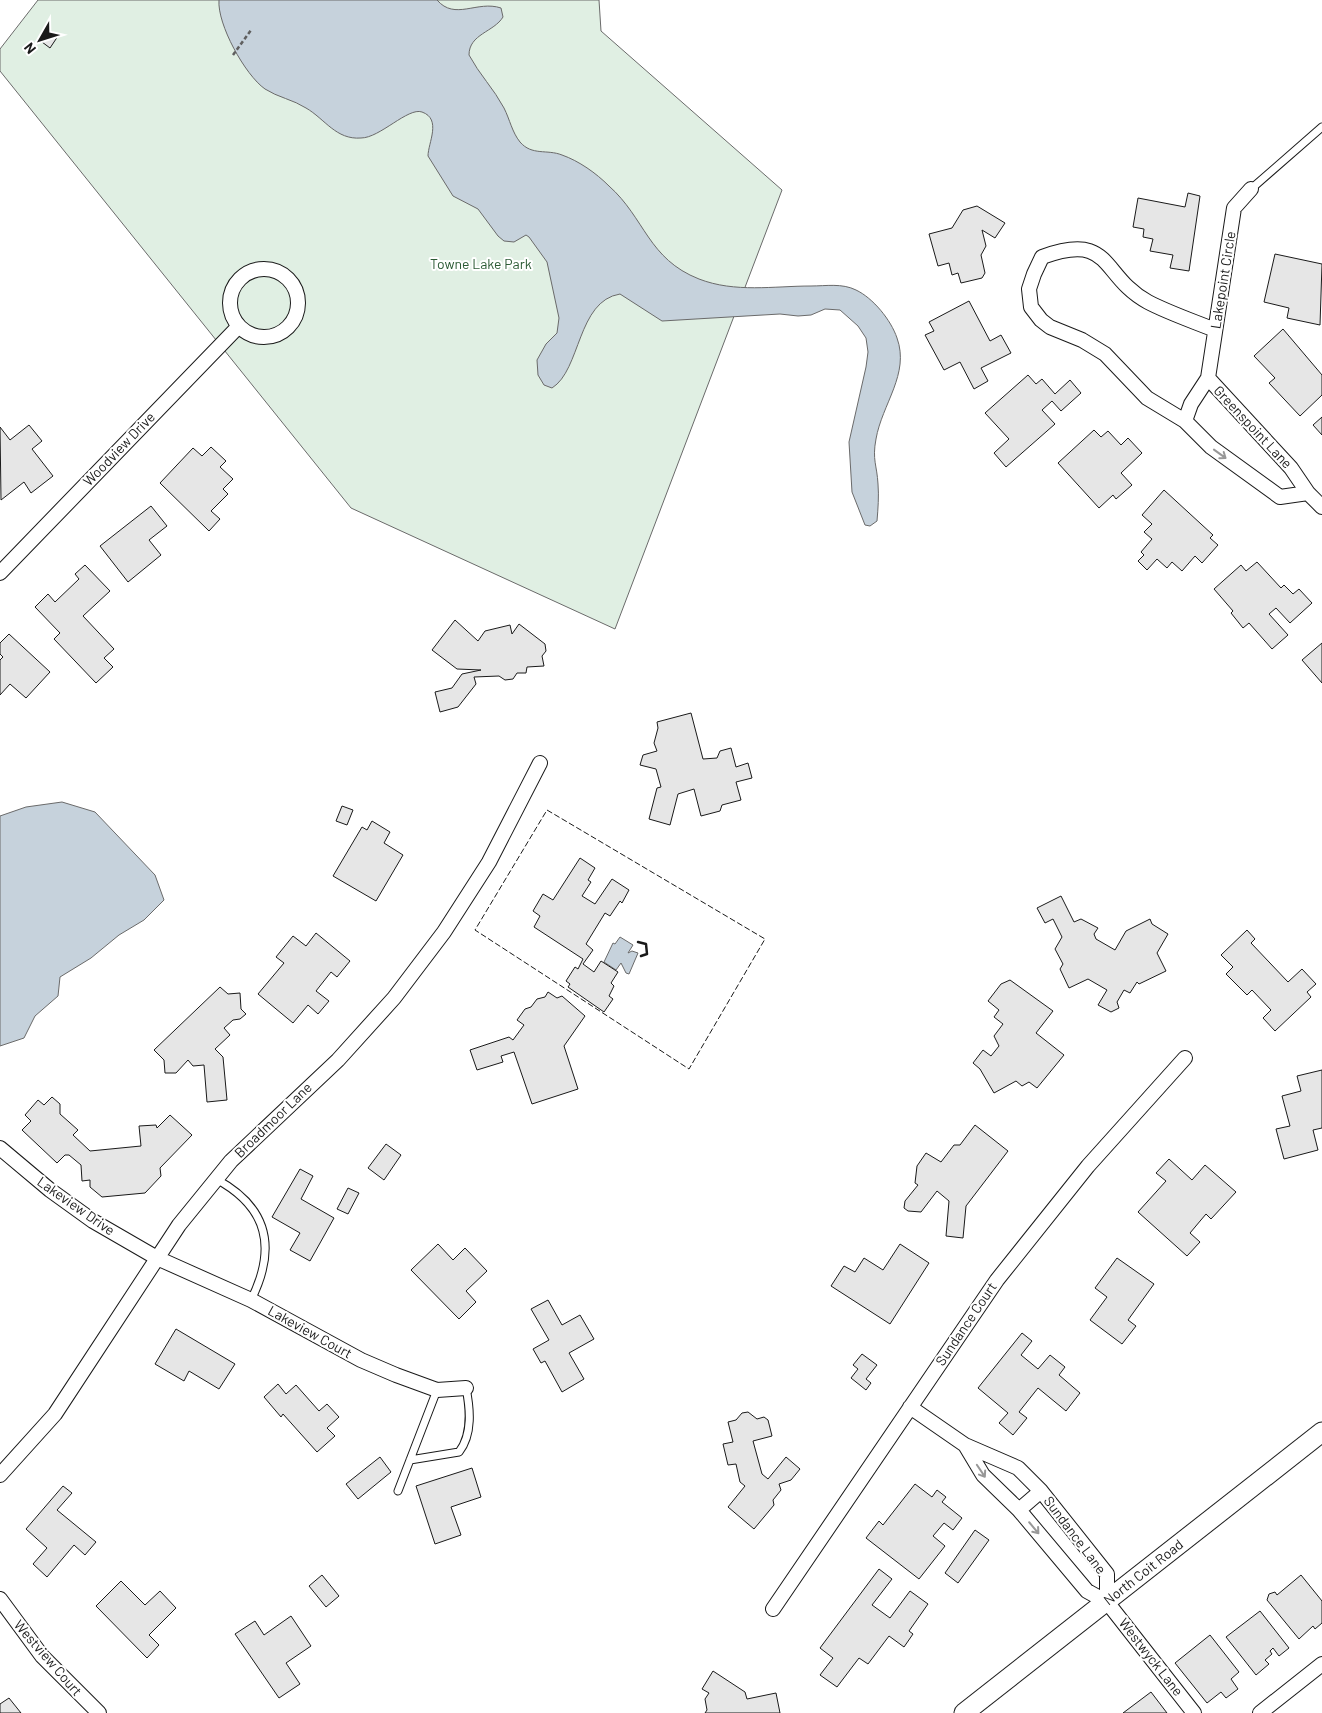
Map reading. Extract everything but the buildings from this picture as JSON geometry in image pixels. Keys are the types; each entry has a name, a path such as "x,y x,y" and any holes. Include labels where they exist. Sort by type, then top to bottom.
{"main road":[{"name":"North Coit Road","path":"964,1713 1322,1432"}],"street":[{"name":"Lakepoint Circle","path":"1208,378 1234,208 1251,189"},
{"path":"1215,330 1147,301 1128,287 1099,254 1085,249 1064,249 1042,257 1029,289 1031,307 1041,320 1050,327 1082,340 1106,354 1147,398 1184,421 1212,448 1280,497 1308,493"},
{"path":"262,268 278,271 290,280 297,293 299,308 294,322 285,331 273,336 261,337 249,334 239,326 232,315 230,303 232,290 238,280 248,272 262,268"},
{"name":"Woodview Drive","path":"0,573 239,326"},
{"name":"Greenspoint Lane","path":"1184,421 1190,404 1208,378 1291,468 1308,493 1322,507"},
{"name":"Broadmoor Lane","path":"0,1475 55,1414 179,1225 216,1179 257,1134 338,1060 394,998 444,932 489,862 540,763"},
{"name":"Sundance Court","path":"773,1610 997,1280 1088,1166 1185,1058"},
{"name":"Lakeview Drive","path":"0,1148 50,1190 86,1216 157,1258"},
{"name":"Lakeview Court","path":"157,1258 251,1300 361,1360 437,1390 466,1388"},
{"name":"Sundance Lane","path":"910,1407 965,1445 1018,1468 1041,1491 1107,1574 1107,1602 1087,1591 1019,1510 983,1475 965,1445"},
{"name":"Sundance Lane","path":"1019,1510 1041,1491"},
{"name":"Westview Court","path":"0,1599 42,1656 99,1713"},
{"name":"Westwyck Lane","path":"1107,1602 1194,1713"},
{"path":"1260,1713 1322,1664"}],"lane":[{"path":"1251,189 1322,126"},
{"path":"216,1179 232,1188 246,1200 257,1213 264,1235 263,1270 251,1300"},
{"path":"410,1460 460,1452 464,1446 471,1412 466,1388"},
{"path":"398,1491 437,1390"}],"path":[{"path":"233,55 251,30"}],"green space":[{"name":"Towne Lake Park","path":"38,0 599,0 601,31 782,190 615,629 351,508 0,71 0,49"}],"shaded area":[{"path":"219,0 437,0 444,6 459,10 483,6 501,8 503,17 473,42 469,55 500,101 517,138 530,149 556,153 581,164 599,177 621,198 648,237 668,261 682,271 699,279 726,286 755,288 840,286 856,290 869,298 881,310 890,324 897,338 900,351 898,377 879,426 875,446 878,489 877,521 870,526 865,525 852,492 849,442 866,367 868,352 866,338 858,326 840,310 825,309 811,315 798,316 780,314 662,321 620,294 606,299 595,309 587,322 569,367 561,379 552,388 544,385 538,375 537,360 546,344 557,333 559,318 547,262 529,237 526,235 514,242 504,241 498,236 478,209 453,196 428,156 433,126 428,115 422,112 409,114 369,137 352,138 345,136 331,128 306,108 270,92 257,82 241,61 227,35"},
{"path":"62,802 95,812 155,875 164,900 144,920 119,935 91,958 60,977 58,996 35,1016 24,1038 0,1046 0,816 26,807"},
{"path":"620,937 633,945 628,953 632,951 638,953 629,974 626,973 621,963 616,970 604,962 613,943 615,944"}],"fence":[{"path":"547,810 765,939 689,1069 475,930 547,810"}],"wall":[{"path":"638,942 646,944 647,954 641,956"}]}
